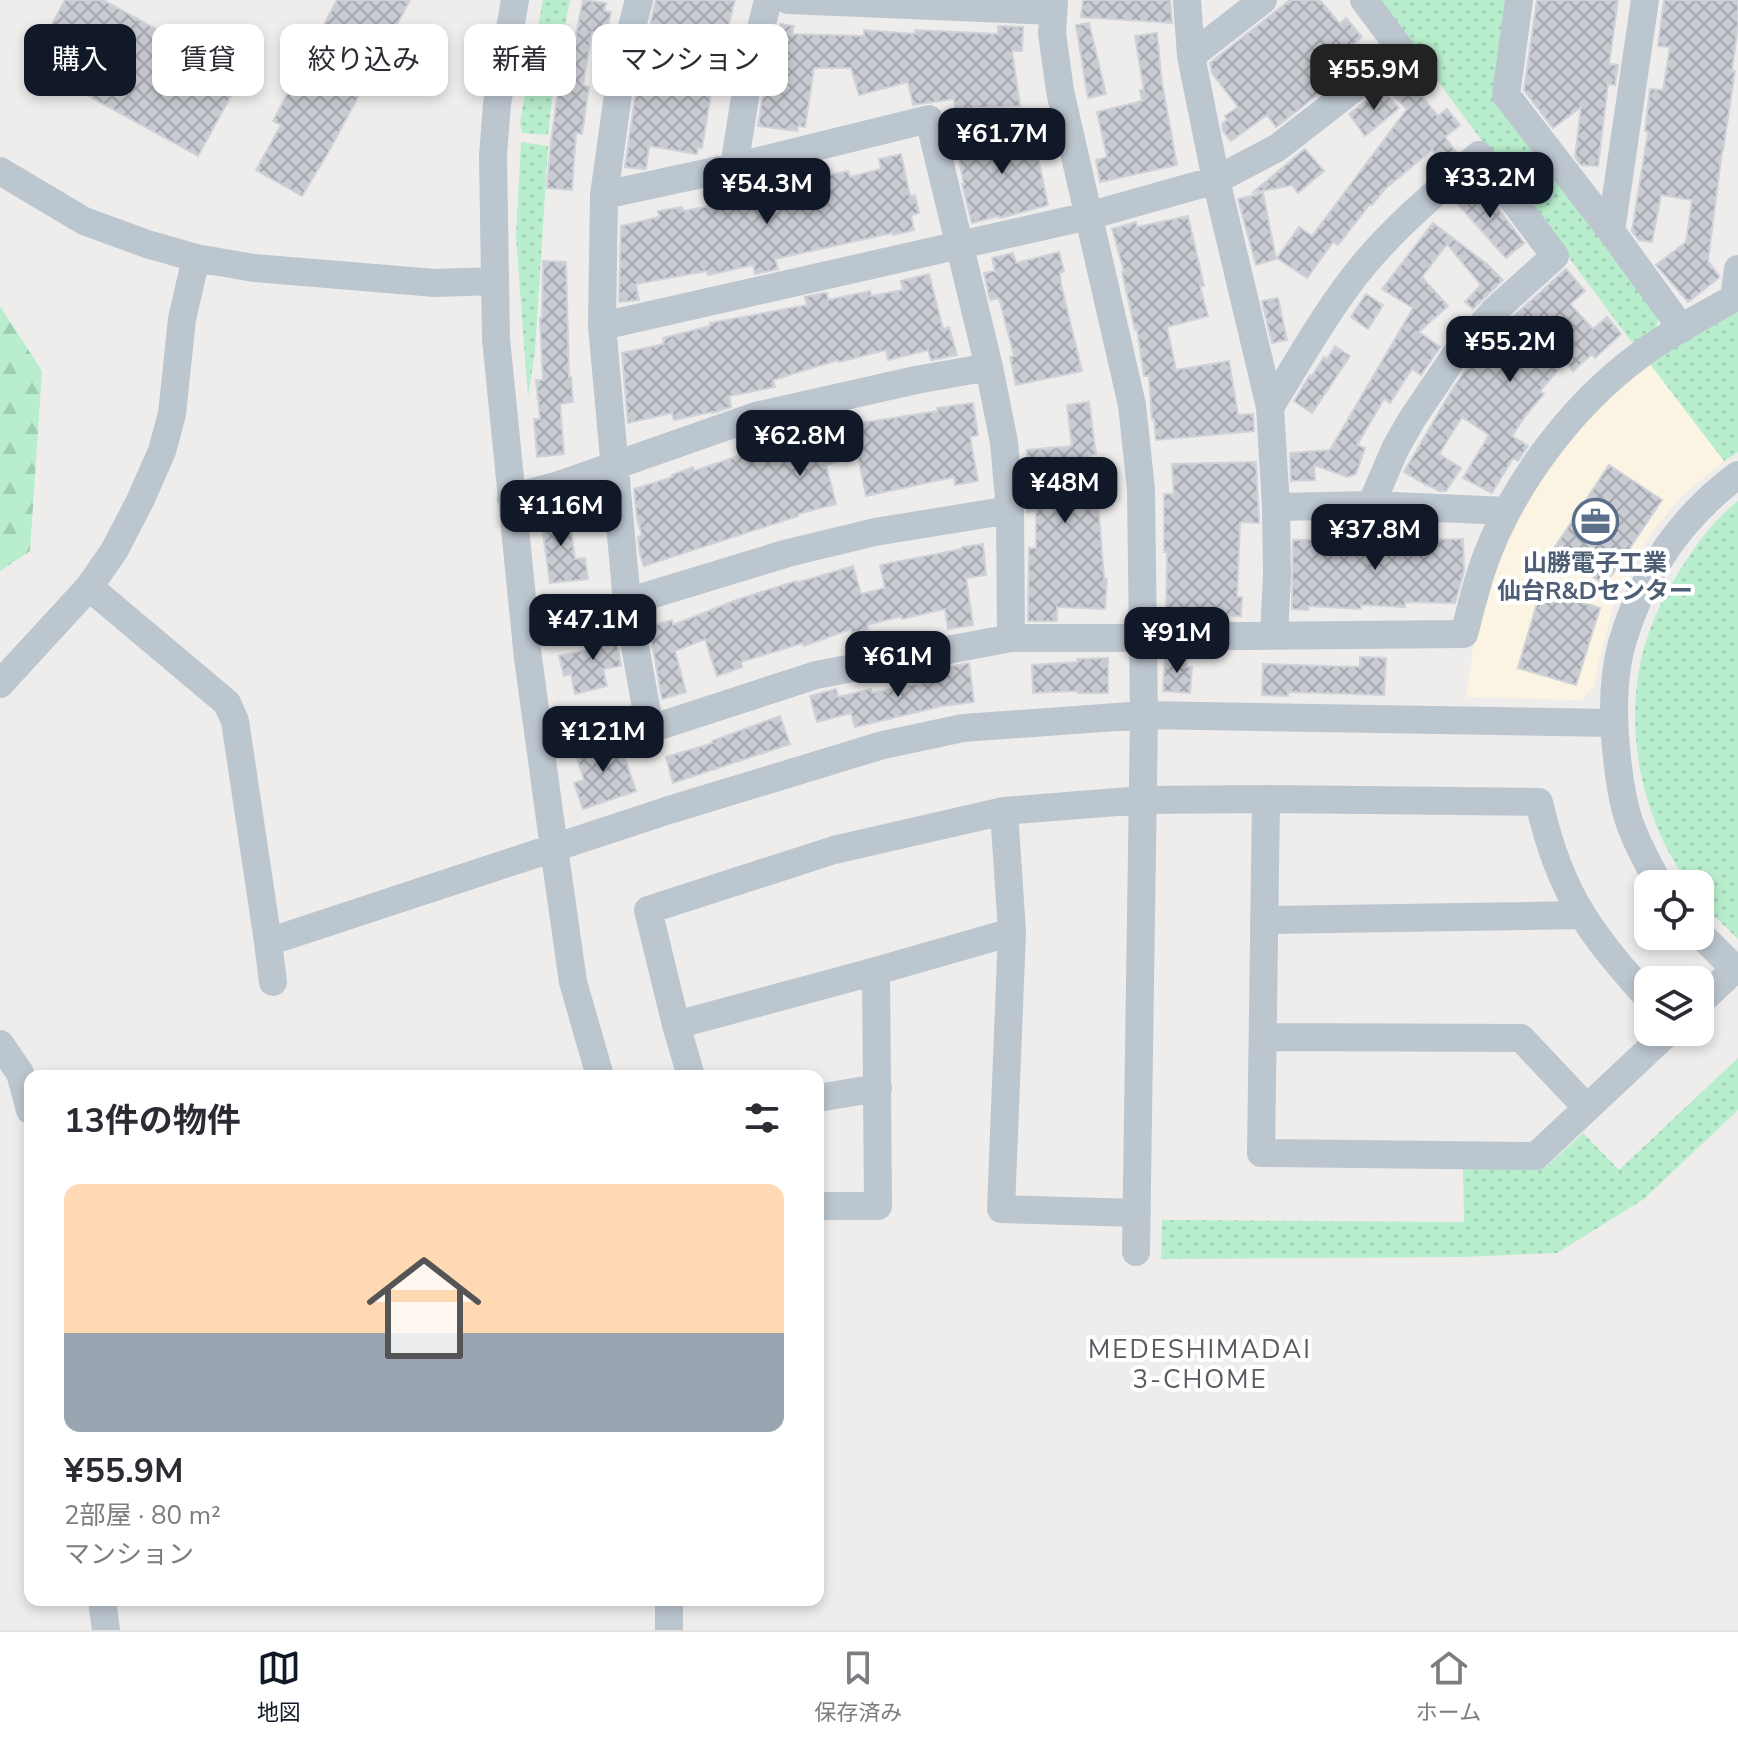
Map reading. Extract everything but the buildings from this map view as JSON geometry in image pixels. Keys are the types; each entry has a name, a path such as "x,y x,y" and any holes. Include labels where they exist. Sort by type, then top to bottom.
{"street":[{"path":"515,0 497,104 493,156 496,339 528,658 554,848 573,982 598,1070"},
{"path":"639,0 622,66 604,195 602,326 627,602 650,729 816,675 1011,638 1464,634 1482,567 1507,511 1542,454 1588,400 1641,353 1734,298 1738,269"},
{"path":"734,167 747,85 768,0"},
{"path":"788,0 1053,6 1052,33 1060,91 1132,405 1141,490 1144,715 1136,1252"},
{"path":"1187,0 1191,56 1216,180 1270,407 1276,507 1274,635"},
{"path":"1191,56 1263,0"},
{"path":"602,326 1088,216 1216,180 1277,148 1402,51 1364,0"},
{"path":"1519,0 1506,95 1682,329"},
{"path":"1611,231 1645,0"},
{"path":"604,195 929,119 1004,442 1010,510 1011,638"},
{"path":"1270,407 1328,314 1364,264 1403,222 1479,155 1555,256 1493,312 1456,354 1395,449 1371,505"},
{"path":"0,171 84,221 196,258 254,268 435,283 494,281"},
{"path":"0,684 89,587 114,551 140,501 162,451 172,414 182,319 196,258"},
{"path":"511,498 615,467 756,416 989,367"},
{"path":"1651,870 1627,815 1619,772 1613,723 1621,645 1654,566 1673,538 1696,510 1738,475"},
{"path":"1276,507 1371,505 1507,511"},
{"path":"627,602 788,553 875,532 1010,510"},
{"path":"89,587 227,703 235,721 273,982"},
{"path":"268,942 669,810 883,745 963,728 1144,715 1613,723"},
{"path":"1266,799 1261,1153 1536,1156 1653,1046"},
{"path":"689,1070 648,910 834,850 1004,811 1142,800 1539,802 1559,869 1582,915 1634,982"},
{"path":"1004,811 1012,932 1001,1209 1137,1213"},
{"path":"1264,920 1582,915"},
{"path":"676,1025 1012,932"},
{"path":"1714,948 1736,970 1714,990"},
{"path":"824,1206 878,1206 876,971"},
{"path":"1263,1037 1521,1038 1587,1108"},
{"path":"0,1044 20,1073 24,1088"},
{"path":"824,1097 878,1088"},
{"path":"103,1606 106,1630"},
{"path":"669,1606 669,1630"}],"shaded area":[{"path":"1647,360 1724,461 1681,496 1633,562 1615,601 1595,685 1581,700 1466,697 1474,642 1495,567 1514,522 1570,435"}],"green space":[{"path":"543,0 570,0 565,24 538,24"},
{"path":"1377,0 1509,0 1497,96 1660,312 1656,328 1634,345"},
{"path":"525,96 552,96 548,135 522,133 520,122"},
{"path":"521,142 548,146 535,352 528,397 516,236"},
{"path":"0,306 42,371 30,551 0,571"},
{"path":"1738,307 1738,452 1724,461 1647,360"},
{"path":"1738,501 1738,939 1714,916 1714,870 1680,870 1659,832 1641,775 1635,714 1642,655 1660,606 1703,536"},
{"path":"1738,1058 1738,1110 1644,1199 1557,1253 1464,1257 1161,1259 1162,1220 1464,1222 1463,1168 1546,1167 1583,1133 1619,1170"}],"place":[{"name":"山勝電子工業 仙台R&Dセンター","path":"1595,521"}],"district":[{"name":"MEDESHIMADAI 3-CHOME","path":"1200,1364"}]}
